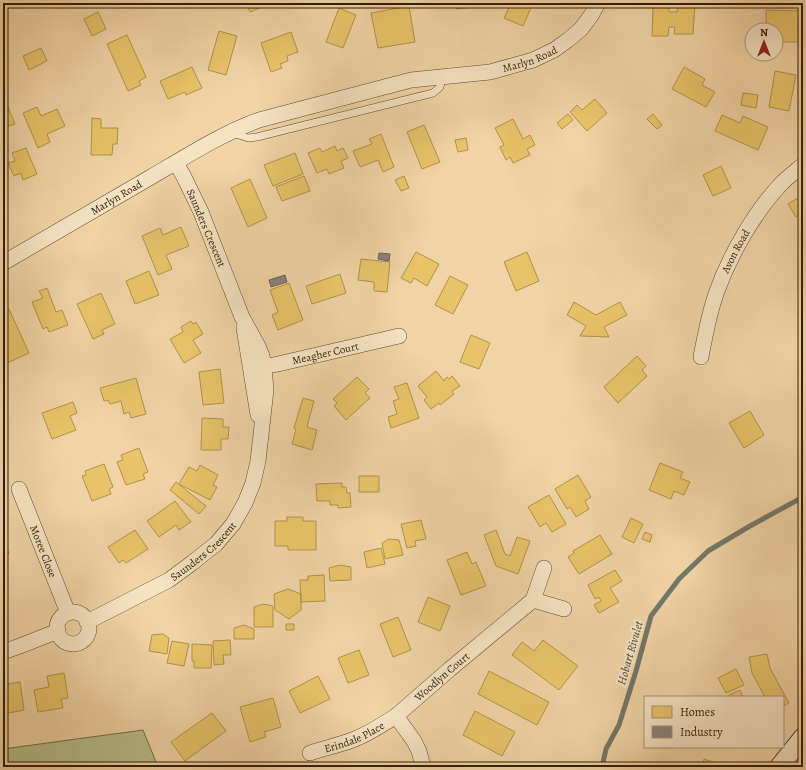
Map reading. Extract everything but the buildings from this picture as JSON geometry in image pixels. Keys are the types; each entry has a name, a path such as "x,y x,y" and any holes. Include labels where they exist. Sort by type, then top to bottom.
{"street":[{"name":"Marlyn Road","path":"3,263 230,132 258,120 412,80 490,72 533,60 554,50 581,29 598,3"},
{"name":"Saunders Crescent","path":"87,622 169,580 216,544 233,524 245,503 253,483 258,461 261,433 258,368 242,317 201,212 176,162"},
{"name":"Avon Road","path":"701,357 707,324 716,292 740,240 766,202 783,183 803,165"},
{"name":"Meagher Court","path":"258,368 399,336"},
{"name":"Moree Close","path":"19,489 68,613"},
{"path":"544,568 533,600 564,609"},
{"name":"Woodlyn Court","path":"396,716 533,600"},
{"path":"72,612 79,614 85,618 87,622 87,633 79,642 71,643 64,641 59,635 57,628 58,621 62,616 68,613 72,612"},
{"path":"3,652 58,631"},
{"path":"396,716 414,741 419,751 423,767"},
{"name":"Erindale Place","path":"310,752 356,739 378,728 396,716"},
{"path":"779,767 803,737"}],"green space":[{"path":"143,730 158,767 3,767 3,749"}],"waterway":[{"name":"Hobart Rivulet","path":"602,767 606,749 619,725 651,616 679,579 708,551 803,497"}]}
